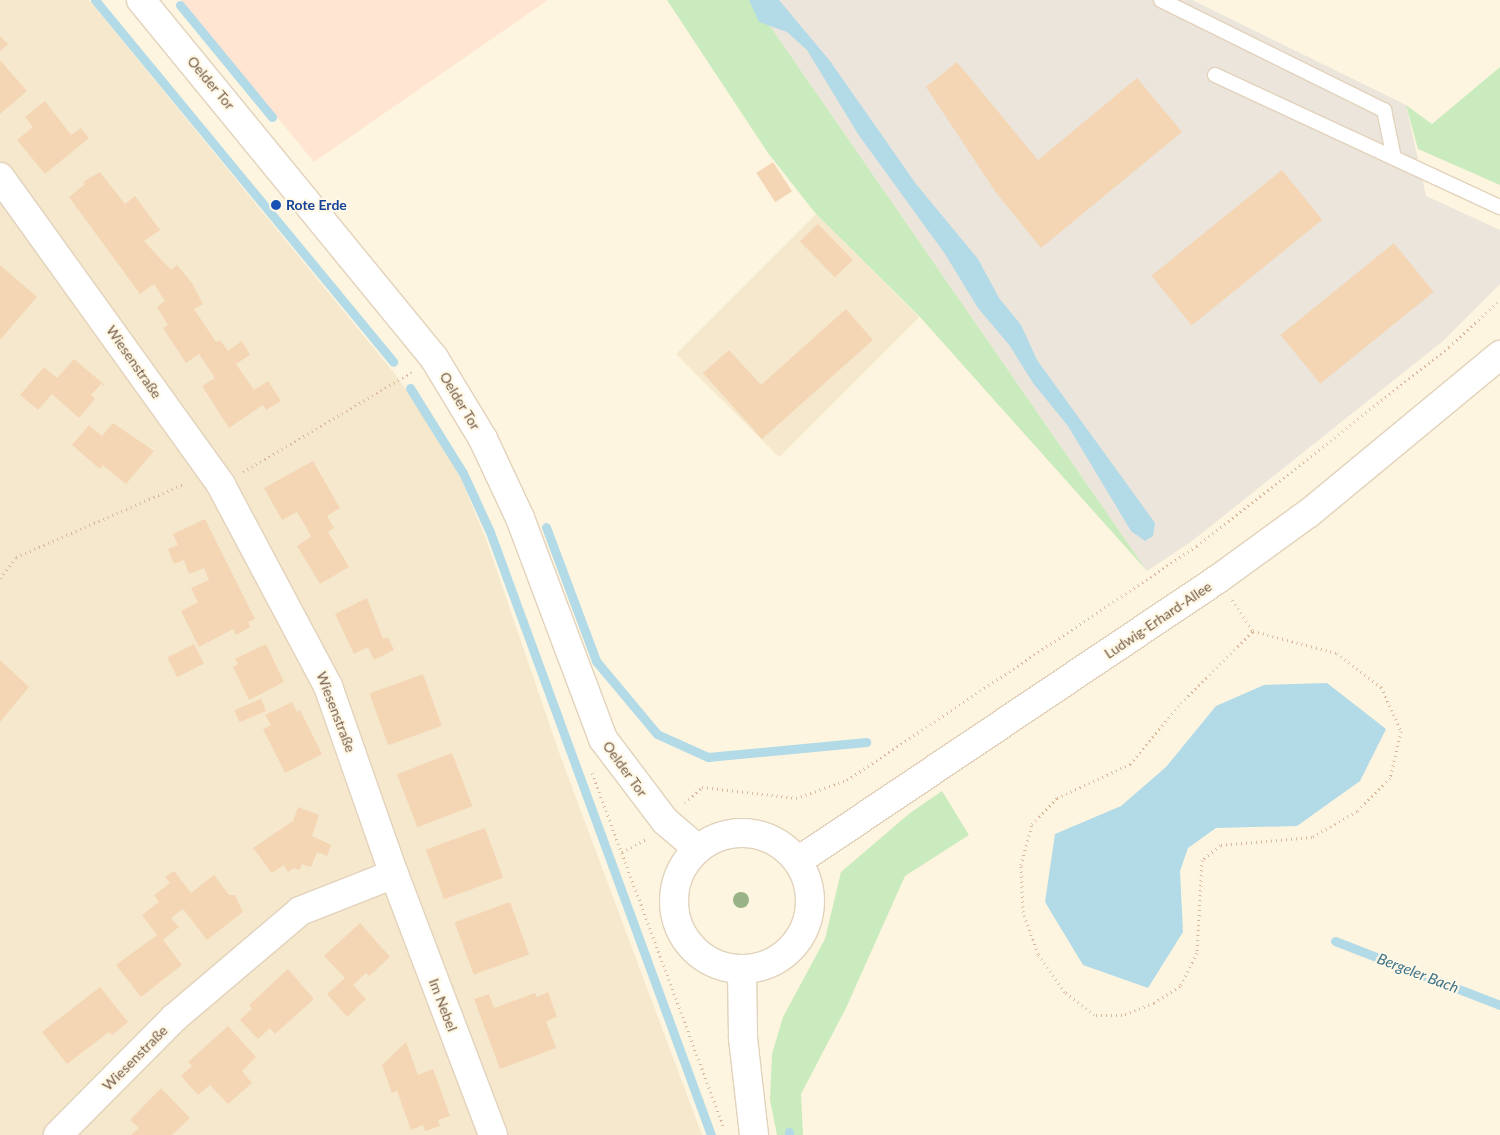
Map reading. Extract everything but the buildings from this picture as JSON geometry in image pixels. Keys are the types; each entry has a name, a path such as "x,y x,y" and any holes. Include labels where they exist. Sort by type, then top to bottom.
{"street":[{"name":"Oelder Tor","path":"142,0 434,358 483,439 520,518 603,739 665,821 698,848"},
{"name":"Wiesenstraße","path":"0,177 216,478 328,686 394,874 293,916 174,1018 58,1135"},
{"name":"Ludwig-Erhard-Allee","path":"798,861 1218,579 1308,513 1500,355"},
{"path":"751,833 769,838 798,861 810,889 809,919 795,946 771,965 742,971 718,967 698,954 682,936 674,913 674,889 682,867 698,848 714,839 751,833"},
{"name":"Im Nebel","path":"394,874 493,1135"},
{"path":"742,971 743,1038 754,1135"}],"lane":[{"path":"1161,0 1384,110 1394,158"},
{"path":"1215,75 1500,207"}],"path":[{"path":"622,852 640,845 702,787 796,798 847,780 1197,546 1449,347 1500,300"},
{"path":"0,578 16,557 216,478 434,358"},
{"path":"1218,579 1253,631 1337,653 1381,687 1401,731 1390,778 1357,811 1312,836 1220,846 1202,860 1197,953 1180,986 1154,1003 1122,1014 1094,1015 1065,992 1038,954 1023,912 1021,865 1032,824 1057,798 1130,764 1181,703 1253,631"},
{"path":"588,764 727,1135"}],"shaded area":[{"path":"0,0 89,0 395,374 434,430 461,479 486,539 560,755 702,1135 0,1135"},
{"path":"181,0 548,0 314,162"},
{"path":"752,0 1192,0 1406,105 1426,196 1500,230 1500,284 1443,341 1192,541 1147,571"},
{"path":"816,214 919,317 779,457 676,354"}],"green space":[{"path":"667,0 752,0 1147,571 920,317 816,214 768,153"},
{"path":"1500,67 1500,185 1418,149 1406,105 1432,124"},
{"path":"942,791 969,835 905,876 846,1008 801,1094 803,1135 777,1135 770,1100 772,1054 783,1017 825,939 841,872 910,813"}],"water":[{"path":"749,0 779,0 830,61 916,184 978,259 999,298 1021,325 1037,360 1155,523 1153,536 1145,541 1131,531 1068,426 1033,383 1010,346 978,308 945,254 858,134 807,50 787,32 759,22"},
{"path":"1327,683 1386,729 1360,781 1297,826 1216,828 1188,848 1180,871 1183,932 1148,988 1083,965 1045,902 1055,834 1121,806 1166,767 1216,706 1264,685"}],"waterway":[{"path":"95,0 393,362"},
{"path":"180,5 272,117"},
{"path":"410,388 463,473 490,532 711,1135"},
{"path":"546,527 596,661 657,734 708,757 866,742"},
{"name":"Bergeler Bach","path":"1335,941 1500,1005"}],"place":[{"name":"Rote Erde","path":"276,205"}]}
